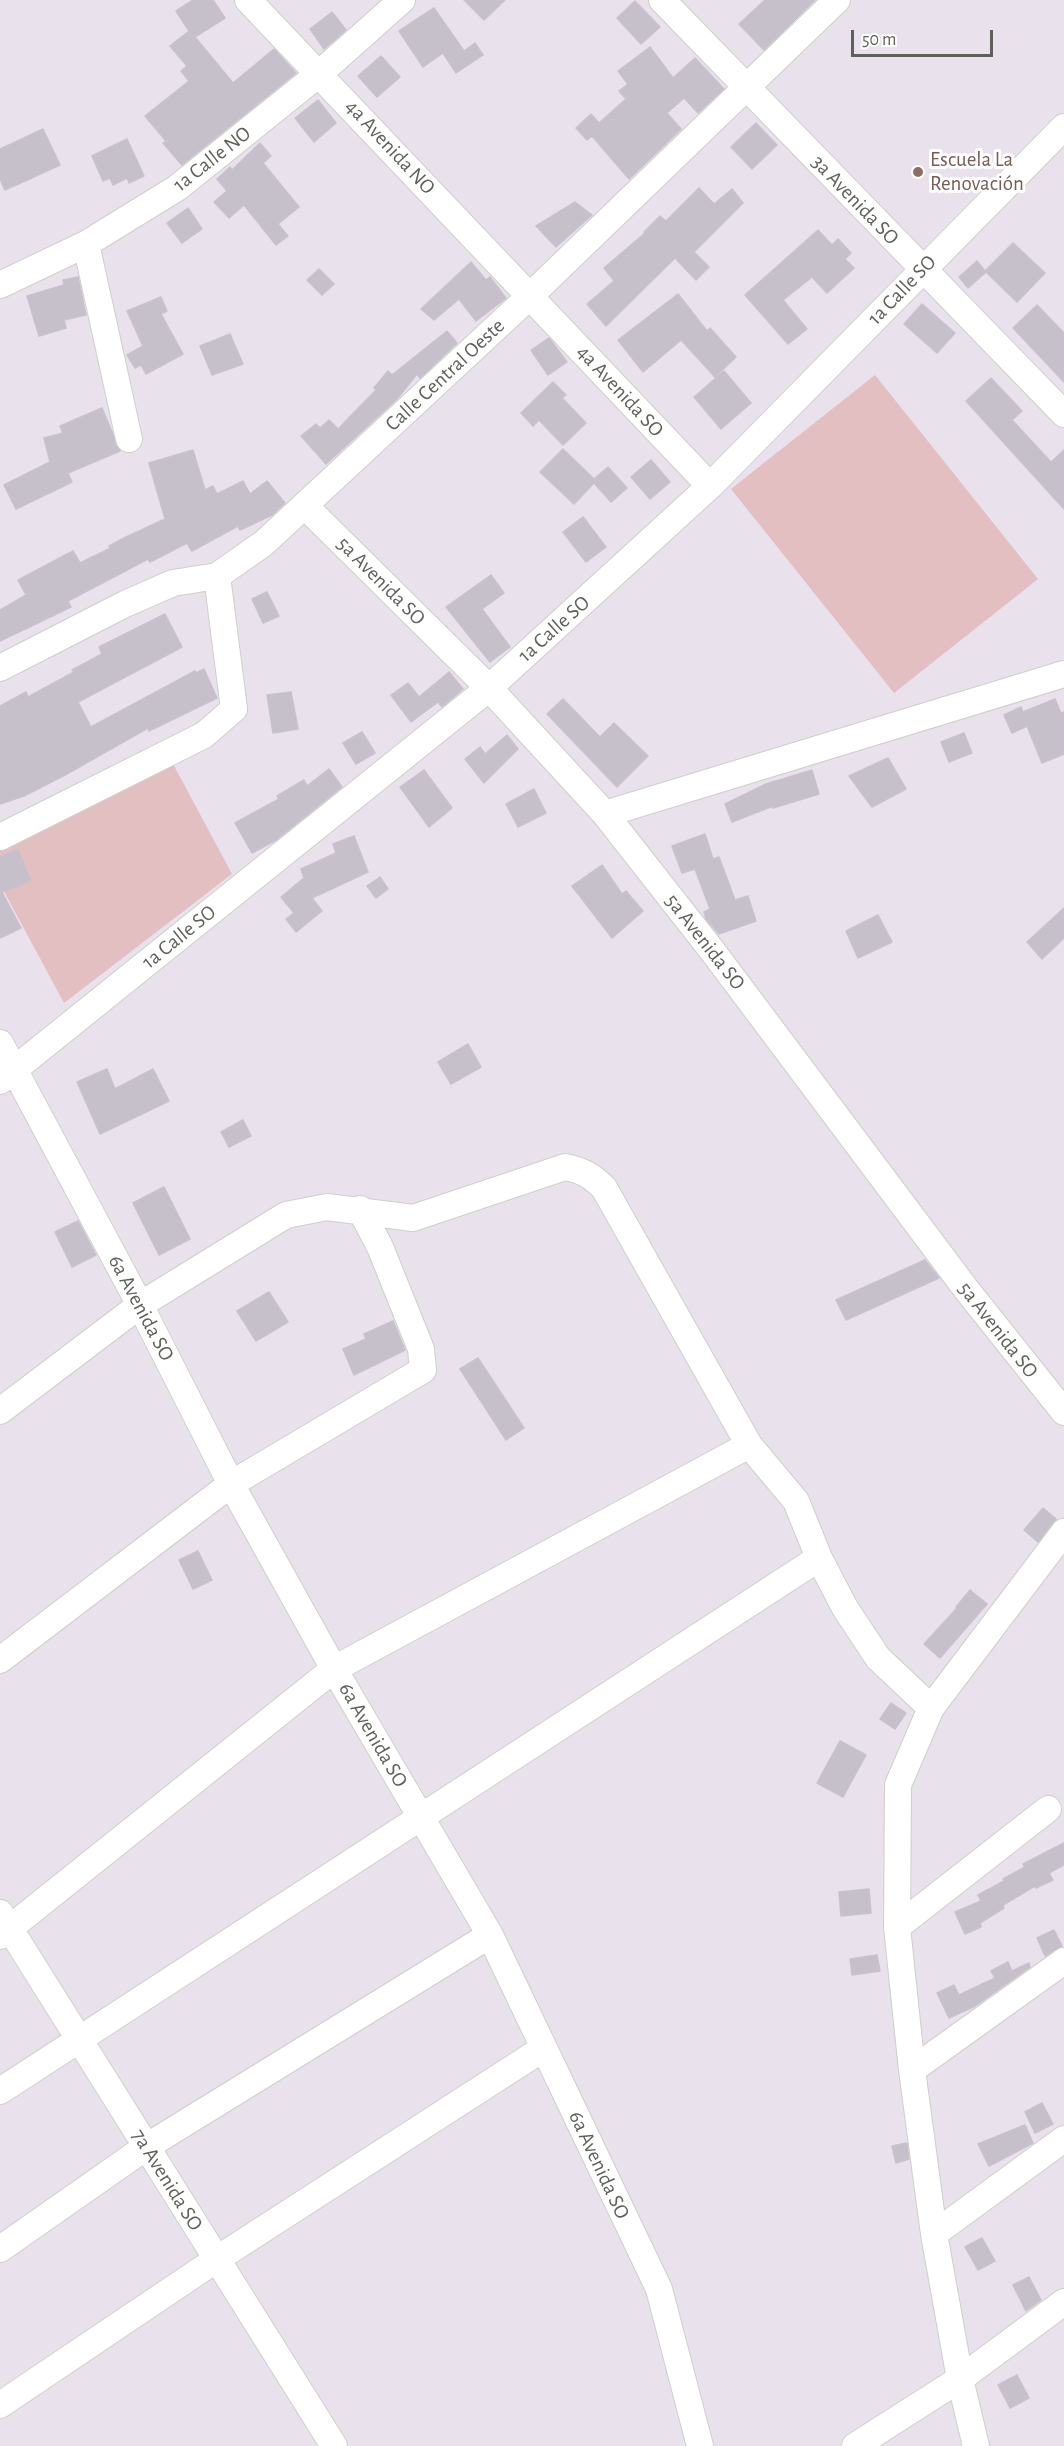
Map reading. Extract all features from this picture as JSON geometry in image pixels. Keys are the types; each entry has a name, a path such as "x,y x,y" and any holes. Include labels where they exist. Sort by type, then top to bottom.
{"street":[{"name":"4a Avenida NO","path":"248,0 530,296"},
{"name":"1a Calle NO","path":"0,285 86,244 177,188 320,73 402,0"},
{"name":"3a Avenida SO","path":"662,0 1064,414"},
{"name":"Calle Central Oeste","path":"0,668 125,604 173,583 217,576 264,543 306,507 530,296 837,0"},
{"name":"1a Calle SO","path":"7,1076 489,688 710,486 1064,127"},
{"path":"86,244 129,439"},
{"name":"4a Avenida SO","path":"530,296 710,486"},
{"name":"5a Avenida SO","path":"306,507 489,688 605,814 714,953 966,1289 1064,1412"},
{"path":"0,837 204,735 234,709 217,576"},
{"path":"605,814 1064,674"},
{"name":"6a Avenida SO","path":"0,1043 7,1076 140,1305 231,1484 334,1669 490,1935 659,2289 700,2446"},
{"path":"0,1411 140,1305 286,1215 327,1207 360,1209 413,1218 565,1167 579,1169 592,1176 604,1188 749,1446 796,1501 819,1558 845,1608 878,1658 931,1708"},
{"path":"0,1660 231,1484 423,1370 422,1349 397,1293 380,1246 360,1209"},
{"path":"3,1926 334,1669 749,1446"},
{"path":"976,2446 960,2379 934,2234 912,2070 897,1927 898,1785 931,1708 1064,1532"},
{"path":"0,2091 78,2038 421,1818 819,1558"},
{"path":"897,1927 1047,1809"},
{"name":"7a Avenida SO","path":"3,1926 78,2038 334,2446"},
{"path":"0,2249 146,2146 490,1935"},
{"path":"912,2070 1064,1961"},
{"path":"0,2405 217,2259 544,2048"},
{"path":"934,2234 1064,2139"},
{"path":"855,2446 960,2379 1064,2302"}],"shaded area":[{"path":"875,375 1038,579 894,693 731,489"},
{"path":"172,762 232,874 64,1003 0,884 0,850"}],"building":[{"path":"193,0 213,0 225,18 195,37 233,83 274,49 296,73 182,165 163,143 166,141 145,116 189,81 181,71 187,66 170,46 189,31 176,11"},
{"path":"464,0 505,0 484,20"},
{"path":"765,0 815,0 764,50 739,24"},
{"path":"635,1 660,27 641,44 617,18"},
{"path":"434,8 464,51 475,43 483,55 456,73 443,53 423,67 399,31"},
{"path":"332,12 346,30 324,49 310,29"},
{"path":"650,47 673,78 695,58 724,89 698,113 684,98 667,113 681,129 629,179 592,136 587,140 576,128 591,114 599,123 626,99 619,91 628,84 618,71"},
{"path":"381,56 400,77 377,97 358,76"},
{"path":"318,100 336,123 314,142 295,118"},
{"path":"756,123 777,145 752,169 731,147"},
{"path":"43,129 60,165 5,190 0,179 0,149"},
{"path":"127,139 144,176 129,183 127,178 113,185 110,178 103,181 92,156"},
{"path":"260,143 271,156 263,163 299,207 278,224 288,236 276,245 244,205 229,218 214,202 227,191 217,179 230,167 232,170"},
{"path":"699,188 714,204 732,189 743,203 694,252 709,267 696,280 675,258 606,326 587,304 614,281 604,268 645,233 660,216 666,221"},
{"path":"575,202 592,215 556,247 536,226"},
{"path":"188,208 202,229 182,243 167,223"},
{"path":"818,230 832,245 838,239 851,253 845,259 854,268 827,293 812,277 783,300 807,329 788,344 745,295"},
{"path":"1013,243 1045,273 1017,302 986,272 968,288 959,277 977,261 985,271"},
{"path":"471,262 486,280 490,277 506,298 476,321 459,299 434,320 421,309"},
{"path":"319,269 334,284 322,295 307,280"},
{"path":"78,277 86,315 64,320 66,328 39,336 27,296 64,285 63,280"},
{"path":"678,294 707,331 710,328 736,357 715,377 681,340 643,372 618,340"},
{"path":"161,297 167,311 161,314 183,354 146,374 141,365 135,368 127,355 143,346 127,311"},
{"path":"922,304 955,333 937,353 904,324"},
{"path":"1037,305 1064,333 1064,382 1013,328"},
{"path":"447,331 457,343 420,378 417,374 397,399 326,464 301,436 316,424 320,428 329,420 338,429 376,390 374,388 388,371 392,375"},
{"path":"230,334 243,364 212,375 200,346"},
{"path":"549,338 567,362 548,375 531,350"},
{"path":"724,371 751,403 721,429 694,397"},
{"path":"991,378 1022,411 1012,420 1051,462 1064,450 1064,509 966,401"},
{"path":"553,382 566,395 562,398 586,423 563,445 539,420 533,426 521,413"},
{"path":"102,408 120,451 68,473 72,482 16,509 4,485 50,462 44,438 63,433 60,426"},
{"path":"563,449 594,479 608,467 627,488 611,502 594,483 574,504 540,472"},
{"path":"193,450 205,490 213,486 217,494 243,481 250,494 267,481 285,503 272,515 240,530 238,526 192,551 187,543 150,562 148,559 68,601 71,607 0,641 0,610 26,595 18,580 73,551 80,563 111,548 109,546 124,538 165,519 149,463"},
{"path":"651,460 670,482 650,499 631,477"},
{"path":"583,517 606,547 586,562 563,532"},
{"path":"491,575 504,593 482,609 510,647 490,662 446,607"},
{"path":"267,592 279,616 263,623 252,599"},
{"path":"165,614 182,647 78,702 91,727 195,671 196,673 204,669 217,698 149,731 148,728 24,796 0,804 0,706 26,692 28,697 74,672 72,670 102,654 99,647"},
{"path":"449,672 463,689 442,707 438,702 411,722 391,695 408,683 419,697"},
{"path":"291,692 298,729 273,733 267,695"},
{"path":"563,699 600,737 614,723 648,756 617,787 547,714"},
{"path":"1055,699 1061,713 1064,712 1064,754 1042,763 1027,726 1012,733 1004,715 1021,707 1023,712"},
{"path":"362,732 375,753 356,764 343,743"},
{"path":"964,733 972,753 949,762 941,742"},
{"path":"507,735 518,749 484,783 465,759 480,747 485,754"},
{"path":"888,758 906,789 872,807 849,776"},
{"path":"329,769 342,787 276,840 252,853 235,823 279,799 277,796 304,780 307,786"},
{"path":"424,770 452,808 429,827 400,787"},
{"path":"812,770 819,794 773,808 773,806 732,822 725,804 766,784"},
{"path":"534,789 546,813 518,827 506,804"},
{"path":"705,834 713,859 719,857 735,900 748,896 756,921 719,934 706,919 704,912 710,909 695,869 682,873 672,846"},
{"path":"354,836 368,872 312,898 322,911 296,932 286,919 294,913 281,897 304,878 301,869 336,853 333,844"},
{"path":"18,849 31,881 2,892 21,928 0,938 0,857"},
{"path":"602,865 622,894 626,891 643,911 612,938 572,886"},
{"path":"380,877 388,889 376,898 367,886"},
{"path":"1064,908 1064,938 1042,959 1027,942"},
{"path":"878,915 892,942 858,958 846,931"},
{"path":"468,1044 481,1067 451,1084 438,1062"},
{"path":"107,1069 115,1089 153,1069 169,1101 100,1134 77,1082"},
{"path":"243,1120 251,1136 229,1147 221,1132"},
{"path":"164,1187 190,1239 159,1255 133,1203"},
{"path":"78,1221 96,1255 72,1267 55,1232"},
{"path":"925,1260 939,1278 846,1320 836,1300"},
{"path":"269,1292 288,1322 256,1341 237,1311"},
{"path":"393,1321 405,1350 354,1375 343,1349 366,1339 364,1334"},
{"path":"478,1358 524,1428 506,1440 460,1369"},
{"path":"1043,1508 1056,1519 1038,1542 1024,1530"},
{"path":"198,1551 212,1580 193,1589 179,1560"},
{"path":"970,1590 987,1604 940,1658 924,1644"},
{"path":"891,1703 906,1713 895,1729 880,1719"},
{"path":"840,1741 866,1755 843,1797 817,1783"},
{"path":"1064,1843 1064,1865 1049,1873 1053,1880 1036,1888 1035,1886 1003,1905 1004,1908 980,1923 981,1927 965,1934 955,1912 981,1901 978,1895 1025,1867 1023,1864"},
{"path":"869,1889 871,1913 841,1916 839,1892"},
{"path":"1054,1930 1062,1946 1045,1956 1037,1938"},
{"path":"877,1955 880,1971 852,1975 850,1959"},
{"path":"1008,1962 1012,1971 1029,1963 1030,1967 975,2006 949,2018 937,1993 954,1985 959,1995 995,1978 991,1971"},
{"path":"1042,2103 1053,2124 1035,2133 1025,2112"},
{"path":"1025,2125 1033,2143 989,2166 978,2144"},
{"path":"907,2143 909,2159 896,2163 892,2146"},
{"path":"982,2238 995,2261 978,2270 965,2247"},
{"path":"1029,2277 1041,2300 1026,2311 1013,2285"},
{"path":"1017,2375 1029,2398 1010,2408 998,2385"}],"place":[{"name":"Escuela La Renovación","path":"918,172"}]}
